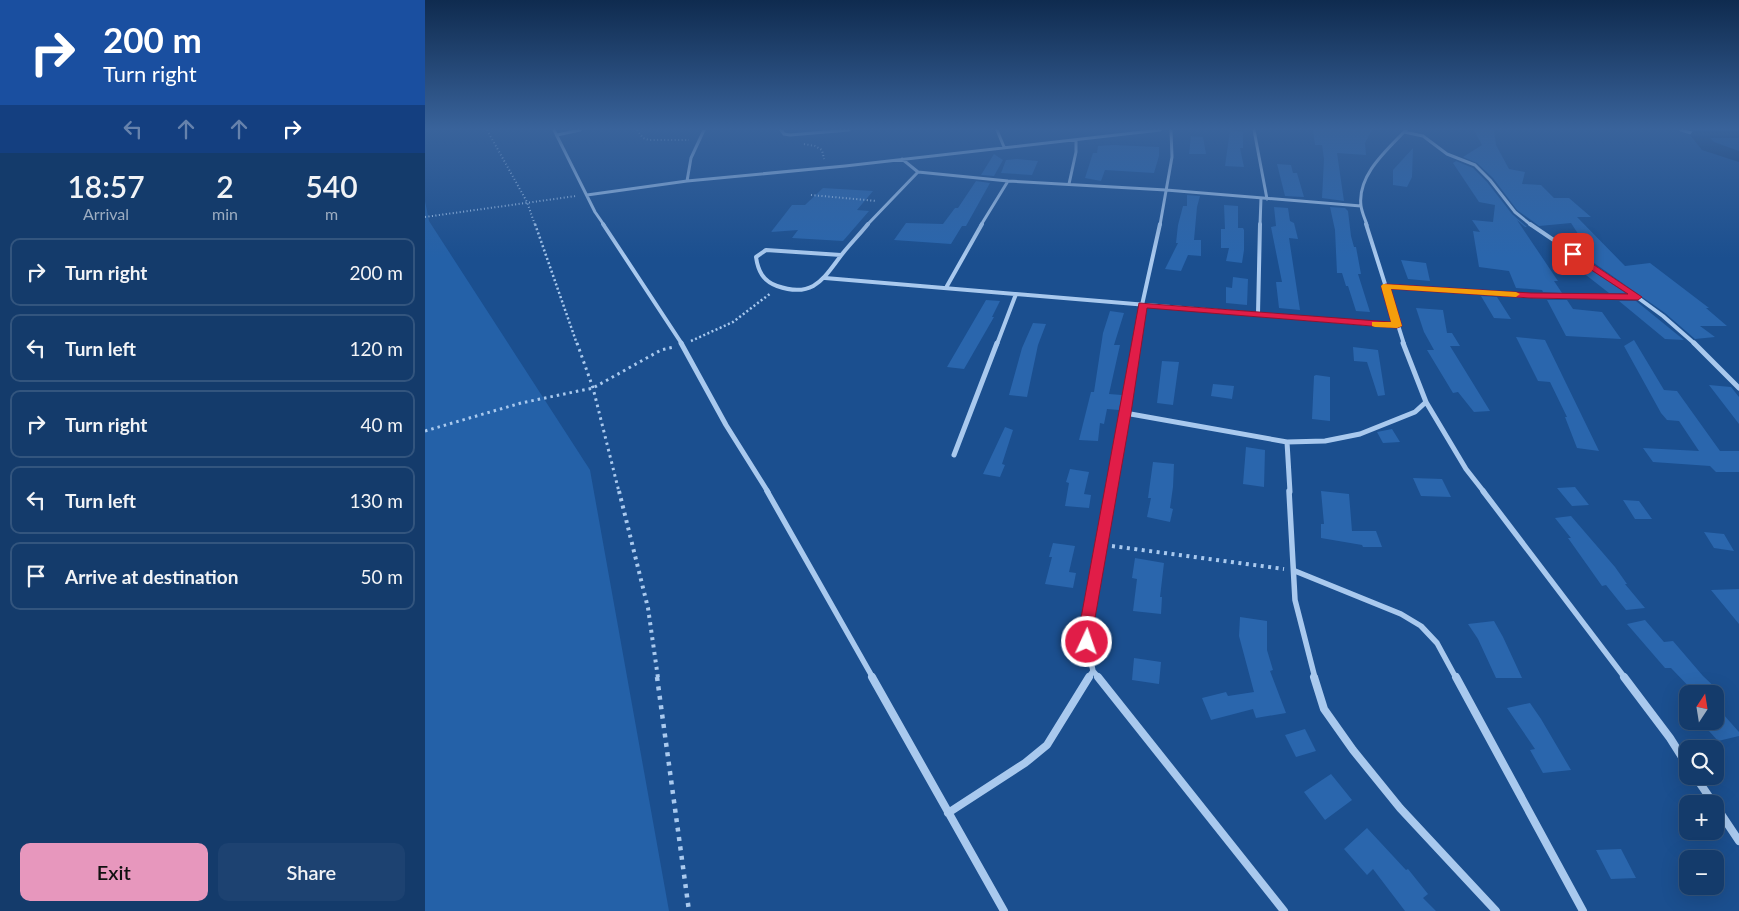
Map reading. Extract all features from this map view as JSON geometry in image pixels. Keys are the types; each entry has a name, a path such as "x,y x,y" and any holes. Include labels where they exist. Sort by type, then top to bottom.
{"street":[{"path":"575,173 595,212 683,345 726,424 759,476 1004,911"},
{"path":"687,181 688,173"},
{"path":"587,195 687,181 779,173"},
{"path":"841,255 766,250 756,257 756,262 769,284 778,289 808,288 820,283 841,255 888,202 917,173"},
{"path":"923,173 1008,181 1166,190 1361,206"},
{"path":"1069,184 1072,173"},
{"path":"1169,173 1164,207 1143,305 1088,618 1087,642 1093,671 1284,911"},
{"path":"1262,173 1267,199"},
{"path":"1369,173 1361,192 1361,206 1397,326 1425,402 1466,469 1679,753"},
{"path":"1482,173 1515,212 1538,231 1638,297 1698,346 1739,388"},
{"path":"947,286 1008,181"},
{"path":"1258,314 1261,198"},
{"path":"825,278 947,286 1016,294 1397,326"},
{"path":"1386,286 1531,296 1638,297"},
{"path":"954,455 1016,294"},
{"path":"1125,413 1287,442 1325,441 1359,434 1415,412 1425,402"},
{"path":"1287,442 1295,600 1307,652 1324,709 1353,750 1400,808 1496,911"},
{"path":"1295,571 1401,614 1421,626 1437,643 1583,911"},
{"path":"948,814 1025,764 1047,745 1093,671"},
{"path":"1724,818 1739,841"}],"path":[{"path":"511,173 527,202 593,388 648,608 689,911"},
{"path":"425,217 587,195"},
{"path":"811,195 888,202"},
{"path":"425,431 521,403 593,388 661,350 683,345 733,322 778,289"},
{"path":"1101,545 1295,571"}],"shaded area":[{"path":"425,201 429,221 590,470 669,911 425,911"}],"building":[{"path":"983,173 996,173 994,176 981,175"},
{"path":"1001,173 1033,173 1032,175"},
{"path":"1087,173 1104,173 1101,181 1085,178"},
{"path":"1279,173 1297,173 1304,197 1285,196"},
{"path":"1323,173 1340,173 1344,201 1322,198"},
{"path":"1393,173 1412,173 1407,187 1393,185"},
{"path":"1459,173 1478,173 1512,214 1527,227 1517,220 1558,281 1554,281 1562,293 1516,288 1509,271 1479,267 1473,231 1480,232 1472,220 1493,222 1495,205 1479,202"},
{"path":"1487,173 1525,173 1522,184 1541,185 1554,198 1569,198 1591,217 1577,217 1625,266 1650,263 1709,308 1706,308 1727,326 1700,326 1715,337 1695,339 1665,313 1577,251 1588,249 1571,223 1539,226 1517,210"},
{"path":"976,181 990,183 966,226 962,226 951,244 894,240 906,223 943,224 955,208 958,208"},
{"path":"823,188 873,191 857,210 869,211 843,241 792,238 798,230 771,232 792,205 805,205"},
{"path":"1187,195 1200,196 1194,240 1201,240 1201,256 1188,255 1181,271 1165,269 1178,243 1176,243 1178,225 1183,206 1187,206"},
{"path":"1224,205 1238,206 1238,228 1243,228 1244,230 1242,263 1226,261 1229,248 1221,248 1221,229 1225,229"},
{"path":"1274,207 1288,208 1290,221 1294,223 1298,239 1289,238 1300,310 1279,308 1276,282 1282,282 1271,227 1276,226"},
{"path":"1330,207 1345,208 1348,211 1351,236 1354,247 1356,247 1361,274 1358,274 1370,312 1356,311 1342,273 1337,273 1335,230"},
{"path":"1566,253 1625,293 1609,293 1559,254"},
{"path":"1401,260 1426,263 1430,281 1408,279"},
{"path":"1233,277 1248,279 1247,305 1226,303 1226,287 1232,288"},
{"path":"1481,296 1497,297 1511,319 1494,318"},
{"path":"986,300 1000,301 992,317 994,317 964,369 947,367"},
{"path":"1547,300 1567,300 1573,309 1602,312 1621,339 1566,336"},
{"path":"1619,301 1636,301 1684,340 1665,339"},
{"path":"1416,308 1443,310 1447,333 1452,333 1460,346 1450,346 1490,411 1474,412 1458,392 1453,393 1427,350 1434,350 1424,332"},
{"path":"1110,311 1124,313 1114,345 1120,345 1109,394 1122,395 1119,410 1107,409 1104,424 1100,423 1098,441 1079,440 1091,392 1094,392 1103,333"},
{"path":"1033,323 1046,324 1038,345 1027,397 1009,395 1022,348"},
{"path":"1516,337 1545,340 1599,451 1577,448 1565,417 1567,417 1550,382 1538,381"},
{"path":"1634,340 1664,390 1677,391 1720,451 1739,451 1739,472 1716,472 1710,466 1653,462 1643,448 1699,451 1679,421 1667,420 1661,413 1624,346"},
{"path":"1353,347 1378,350 1385,395 1378,396 1367,362 1354,361"},
{"path":"1162,361 1179,362 1173,405 1157,403"},
{"path":"1314,376 1330,377 1330,421 1312,419"},
{"path":"1213,384 1234,386 1232,399 1211,396"},
{"path":"1709,385 1731,387 1739,397 1739,424"},
{"path":"1005,427 1013,430 1002,464 1005,465 1000,477 983,474"},
{"path":"1392,429 1400,442 1383,443 1377,432"},
{"path":"1246,447 1265,450 1264,487 1243,484"},
{"path":"1153,462 1174,464 1170,508 1173,509 1170,522 1147,517 1151,498 1148,498"},
{"path":"1070,469 1089,472 1084,494 1091,495 1089,508 1065,506 1069,483 1066,482"},
{"path":"1413,478 1442,479 1451,497 1421,496"},
{"path":"1575,487 1589,505 1572,506 1557,488"},
{"path":"1321,491 1349,494 1352,531 1376,531 1382,547 1363,547 1362,545 1321,538 1321,524 1324,524"},
{"path":"1623,500 1639,501 1652,519 1635,519"},
{"path":"1571,516 1615,567 1627,584 1625,584 1645,608 1626,610 1606,585 1602,586 1568,538 1571,538 1555,518"},
{"path":"1704,532 1724,534 1734,551 1714,548"},
{"path":"1053,543 1075,546 1069,572 1076,573 1073,588 1045,584 1052,557 1049,557"},
{"path":"1135,558 1164,563 1160,597 1162,597 1161,614 1133,611 1137,579 1132,578"},
{"path":"1739,589 1739,624 1711,590"},
{"path":"1240,617 1267,621 1267,650 1273,670 1270,671 1286,713 1256,718 1253,709 1211,720 1202,698 1226,692 1228,696 1254,692 1239,636"},
{"path":"1645,620 1664,642 1673,641 1712,685 1687,685 1671,668 1665,668 1627,624"},
{"path":"1494,621 1522,678 1496,678 1478,639 1468,624"},
{"path":"1134,658 1161,662 1159,684 1132,680"},
{"path":"1530,703 1571,770 1543,773 1530,750 1535,749 1507,708"},
{"path":"1724,715 1739,732 1739,736 1717,740 1708,730 1724,730"},
{"path":"1305,729 1316,751 1296,757 1285,735"},
{"path":"1331,774 1352,800 1325,820 1304,792"},
{"path":"1367,828 1406,870 1408,869 1428,894 1423,898 1436,911 1405,911 1373,869 1367,875 1344,849"},
{"path":"1621,849 1636,878 1611,879 1596,850"}],"slow traffic":[{"path":"1375,324 1397,326 1386,286 1516,294"}],"route":[{"path":"1087,642 1088,618 1143,305 1397,326 1386,286 1531,296 1638,297 1573,254"}]}
